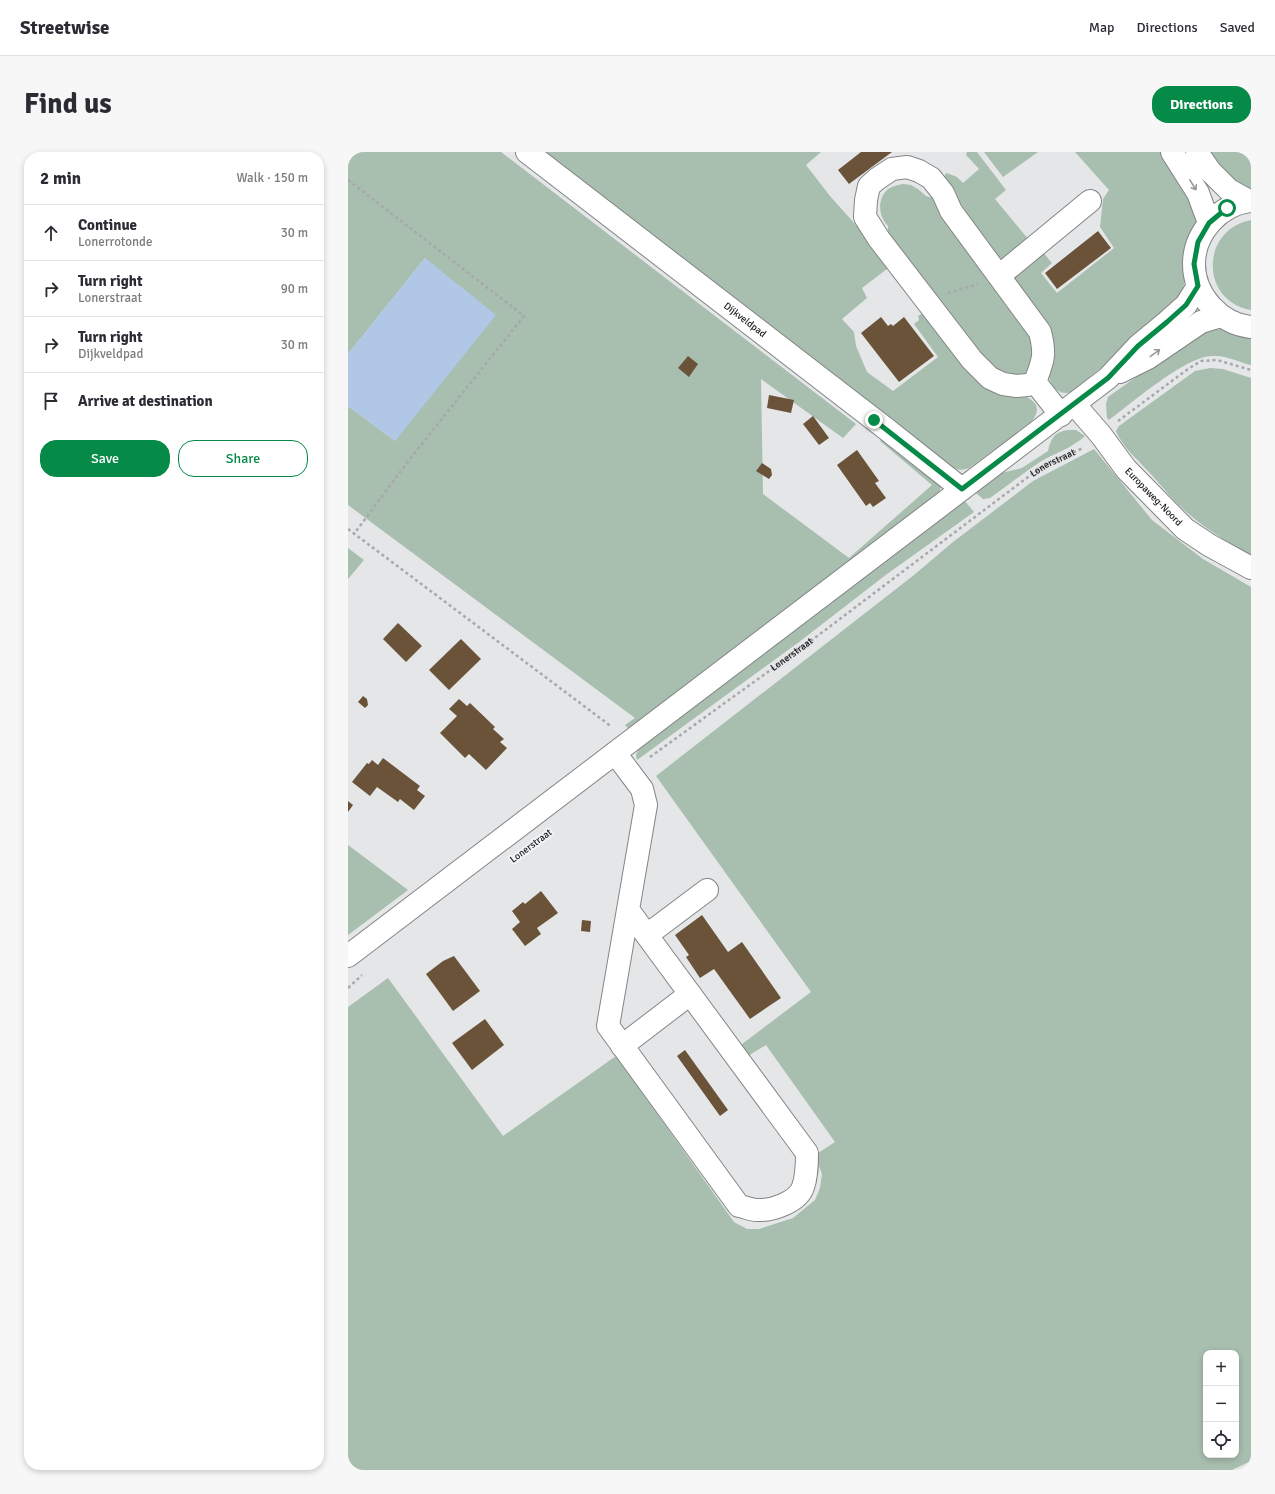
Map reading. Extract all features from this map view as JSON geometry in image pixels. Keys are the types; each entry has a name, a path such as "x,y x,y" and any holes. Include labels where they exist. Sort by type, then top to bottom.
{"street":[{"name":"Dijkveldpad","path":"527,152 962,489"},
{"path":"1172,152 1198,193 1209,223"},
{"path":"1197,152 1210,171 1229,190 1250,201"},
{"path":"907,167 919,171 931,178 943,193 951,211 1040,332 1044,347 1043,361 1035,382 1028,385 1017,386 1003,384 990,378 972,360 928,303 879,239 865,217 869,186 892,169 907,167"},
{"path":"998,276 1090,201"},
{"path":"1250,201 1227,208 1209,223 1198,242 1194,264 1198,286 1207,302 1221,316 1241,326 1251,327"},
{"path":"348,956 1068,410 1108,378 1138,346 1186,305 1198,286"},
{"path":"1108,378 1148,358 1201,322 1221,316"},
{"name":"Europaweg-Noord","path":"1035,382 1101,435 1126,469 1185,528 1208,545 1251,568"},
{"path":"620,749 630,772 642,790 646,805 608,1026 739,1206 756,1210 775,1208 792,1200 802,1189 807,1167 807,1153 629,910"},
{"path":"647,935 707,890"},
{"path":"622,1046 690,994"}],"path":[{"path":"348,180 524,316 409,460 354,534"},
{"path":"928,303 950,292 998,276"},
{"name":"Lonerstraat","path":"630,772 812,640 1032,474 1046,465 1086,446 1188,368 1201,362 1217,360 1251,370"},
{"path":"348,529 611,726 620,749"},
{"path":"348,988 365,972"}],"green space":[{"path":"348,152 501,152 856,424 843,438 761,379 763,494 849,558 932,485 880,441 887,434 942,484 938,496 632,732 625,725 635,718 348,505 348,406 395,441 425,258 348,354"},
{"path":"543,152 821,152 806,165 830,196 887,260 887,269 862,288 867,298 842,319 854,332 856,346 867,372 893,391 938,357 914,324 919,320 918,316 926,311 1022,395 1034,402 1037,408 1035,416 1032,421 969,468 961,470 952,467"},
{"path":"967,152 977,152 1006,190 995,199 1029,240 1003,260 1000,259 969,225 945,182 945,174 947,173 957,177 963,183 979,169 966,155"},
{"path":"984,152 1038,152 1003,177"},
{"path":"1075,152 1163,152 1195,202 1198,218 1180,297 1164,317 1071,392 1062,393 1055,388 1050,381 1014,280 1014,276 1042,251 1052,263 1041,273 1057,293 1114,248 1100,227 1103,199 1109,190"},
{"path":"1205,152 1251,152 1251,193 1240,188"},
{"path":"903,184 911,185 926,196 937,199 1036,343 1028,374 1020,378 996,373 888,239 888,226 882,217 880,208 882,198 888,189"},
{"path":"1251,220 1251,310 1234,304 1222,294 1215,280 1213,265 1215,250 1222,237 1234,226"},
{"path":"1221,329 1251,334 1251,365 1217,356 1201,358 1174,372 1159,382 1109,420 1107,418 1106,404 1108,397 1201,331"},
{"path":"1210,368 1223,369 1251,378 1251,555 1229,543 1188,514 1129,451 1116,431 1119,426 1195,371"},
{"path":"1068,430 1076,430 1085,436 1069,447 1040,462 990,498 983,499 976,493 1001,473 1022,468 1048,451 1050,443 1056,434"},
{"path":"1094,449 1152,520 1203,559 1251,587 1251,1461 1232,1470 348,1470 348,1007 388,978 503,1136 616,1056 734,1222 747,1229 759,1229 793,1218 815,1200 820,1188 822,1174 815,1155 835,1142 766,1045 746,1057 738,1047 811,992 656,776 914,575 953,542 1033,481"},
{"path":"964,500 974,512 887,574 799,642 637,760 636,755 639,748"},
{"path":"348,548 364,560 348,579"},
{"path":"348,845 408,890 348,935"}],"water":[{"path":"425,258 496,315 395,441 348,406 348,354"}],"building":[{"path":"861,152 892,152 849,184 838,170"},
{"path":"1098,231 1111,248 1057,289 1045,273"},
{"path":"881,317 888,326 891,324 893,326 904,317 934,356 899,382 861,333"},
{"path":"688,356 698,364 689,377 678,368"},
{"path":"769,395 794,400 791,413 767,408"},
{"path":"813,416 829,438 819,445 803,424"},
{"path":"857,450 879,481 875,483 886,498 873,507 870,503 866,506 837,465"},
{"path":"762,463 771,469 772,475 769,479 756,471"},
{"path":"398,623 422,646 406,662 383,639"},
{"path":"461,639 481,659 449,690 429,670"},
{"path":"363,696 367,699 368,705 365,708 358,702"},
{"path":"459,699 467,706 470,703 495,727 493,729 504,739 500,742 507,748 486,770 469,754 465,758 440,733 457,716 449,709"},
{"path":"383,758 420,786 417,790 425,796 414,810 400,799 398,802 377,787 370,796 352,782 367,763 369,764 372,760 378,765"},
{"path":"348,801 353,805 348,812"},
{"path":"541,891 558,913 537,928 541,934 525,946 512,929 520,922 512,911 523,902 525,904"},
{"path":"702,915 728,952 742,942 781,998 750,1019 714,969 700,978 686,957 689,955 675,935"},
{"path":"582,920 591,921 590,932 581,931"},
{"path":"454,956 480,991 453,1011 426,974 443,961"},
{"path":"485,1019 504,1045 472,1070 452,1043"},
{"path":"685,1050 728,1110 720,1116 677,1056"}],"route":[{"path":"874,420 962,489 1075,405 1108,378 1138,346 1186,305 1198,286 1194,264 1198,242 1209,223 1227,208"}]}
